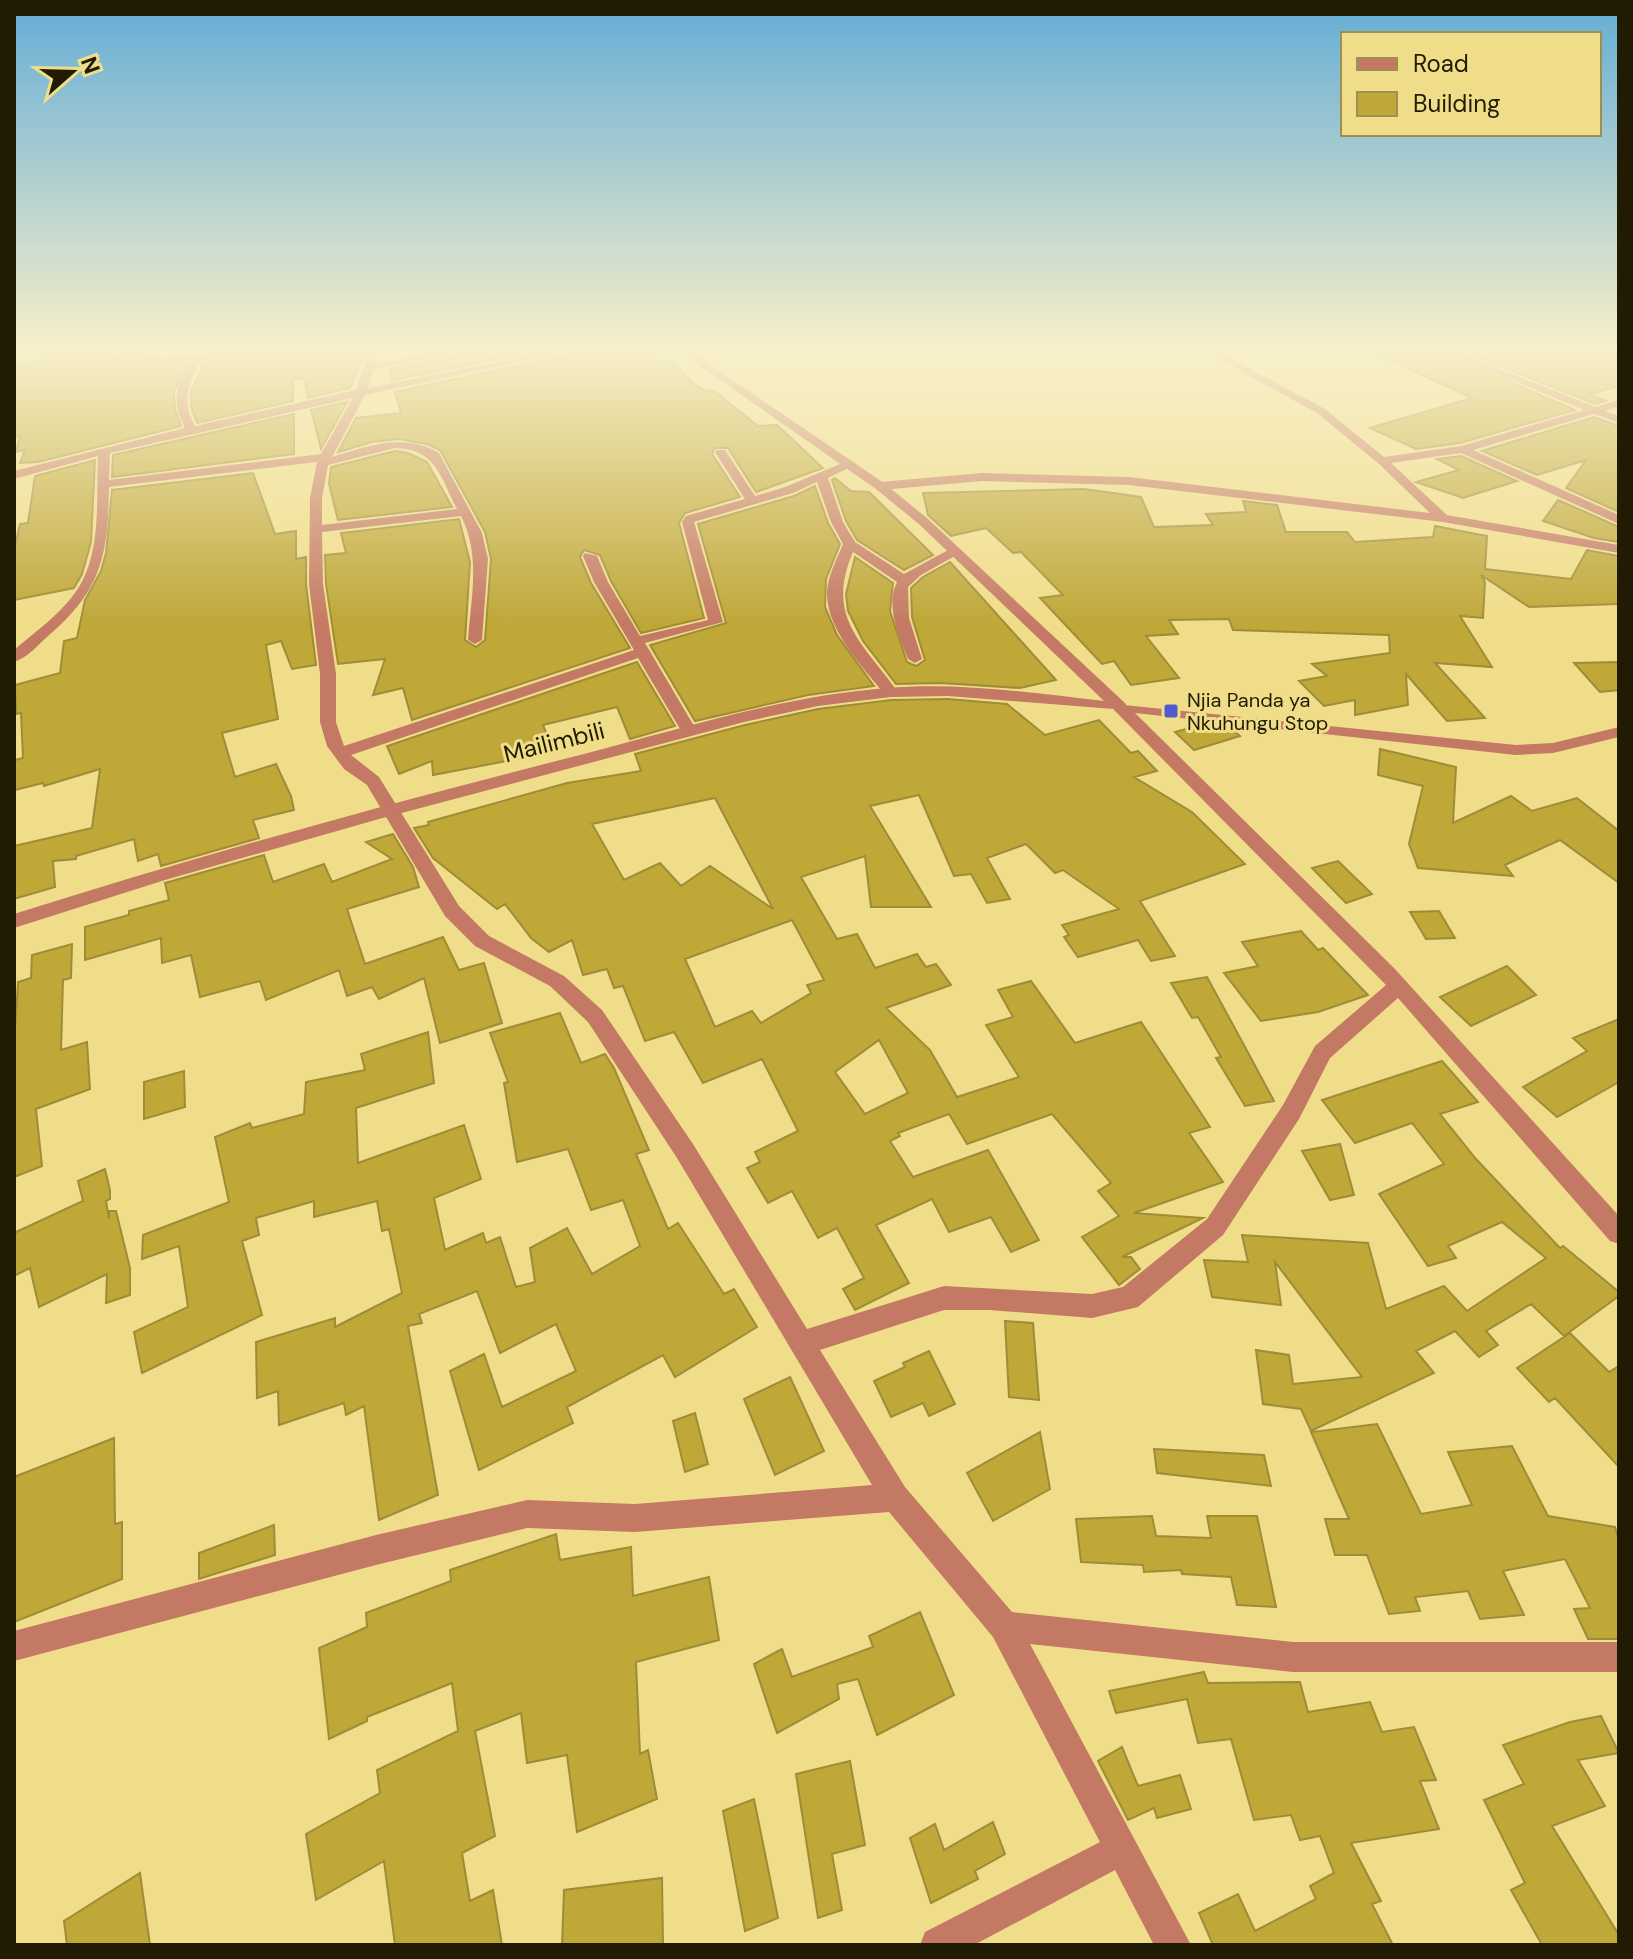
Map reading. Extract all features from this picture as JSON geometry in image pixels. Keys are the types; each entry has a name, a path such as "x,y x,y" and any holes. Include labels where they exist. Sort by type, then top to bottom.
{"street":[{"path":"14,475 136,442"},
{"path":"334,442 324,460 316,498 316,584 328,674 328,722 335,746 350,765 373,781 452,911 482,941 557,981 595,1016 685,1151 895,1497 1004,1626 1173,1945"},
{"path":"817,442 880,486 1120,707 1399,986 1619,1233"},
{"path":"1359,442 1443,518"},
{"path":"1382,461 1486,442"},
{"path":"102,484 324,460 405,445 427,448 435,455 476,533 481,559 475,640"},
{"path":"1462,449 1619,520"},
{"path":"14,658 72,604 89,582 95,560 104,451"},
{"path":"721,452 752,501"},
{"path":"341,753 599,664 639,646 716,622 688,522 698,516 822,478 849,464"},
{"path":"880,486 982,477 1129,481 1443,518 1619,549"},
{"path":"822,478 837,522 850,544 903,580"},
{"path":"318,529 465,512"},
{"path":"850,544 837,574 833,596 841,622 890,692"},
{"path":"915,659 905,633 898,593 903,580 955,552"},
{"path":"590,556 601,582 689,731"},
{"name":"Mailimbili","path":"14,921 159,873 391,808 689,731 821,701 890,692 998,693 1516,750 1553,748 1619,732"},
{"path":"800,1344 944,1298 989,1298 1092,1306 1129,1298 1215,1227 1283,1125 1322,1052 1352,1023 1399,986"},
{"path":"14,1646 376,1550 527,1514 635,1518 895,1497"},
{"path":"1004,1626 1293,1657 1619,1657"},
{"path":"938,1945 1121,1849"}],"building":[{"path":"18,442 116,442 38,462 20,463 25,450 16,452"},
{"path":"169,442 294,442 294,454 112,477 113,455"},
{"path":"343,442 371,442 338,452"},
{"path":"418,442 796,442 823,468 756,492 728,448 715,448 712,454 740,497 685,513 679,523 704,618 641,633 600,555 584,550 580,557 591,583 630,648 412,720 403,688 373,695 385,659 338,664 326,584 325,555 346,553 341,533 459,519 470,562 465,640 476,647 485,640 491,559 485,532 440,450"},
{"path":"1402,442 1462,442 1460,443 1416,449"},
{"path":"1510,442 1619,442 1619,512 1566,488 1586,460 1537,475 1482,451"},
{"path":"395,451 427,462 452,507 338,520 329,484 331,467"},
{"path":"1461,456 1517,481 1463,498 1416,482 1459,470 1437,459"},
{"path":"95,460 91,542 82,574 74,588 14,600 14,550 20,524 28,523 35,476"},
{"path":"253,473 275,534 296,531 296,559 306,557 306,584 316,665 292,669 281,641 266,645 278,719 222,733 235,777 276,764 294,810 253,820 259,838 161,866 158,854 138,861 134,839 76,856 76,859 53,861 55,887 14,899 14,846 92,828 100,769 44,786 43,783 15,790 15,760 23,758 21,713 16,714 15,685 60,673 64,641 77,638 85,600 101,571 106,553 112,490"},
{"path":"835,478 851,491 869,492 933,555 904,570 857,540 846,521 832,480"},
{"path":"815,486 828,523 840,544 826,579 825,607 837,635 874,686 808,695 695,721 650,645 726,623 698,524 794,496"},
{"path":"1084,489 1141,497 1154,527 1213,525 1206,514 1246,512 1243,501 1277,505 1286,532 1347,532 1355,542 1433,537 1435,526 1487,536 1485,569 1571,579 1587,550 1619,556 1619,604 1529,607 1481,575 1485,582 1483,618 1460,616 1492,667 1435,663 1485,718 1447,721 1406,674 1408,705 1355,715 1355,700 1324,706 1299,681 1327,676 1312,664 1390,653 1389,635 1233,630 1229,619 1169,620 1178,634 1146,636 1179,678 1131,685 1114,661 1102,664 1040,598 1063,595 1021,552 1013,553 986,528 951,536 928,515 923,493"},
{"path":"1558,500 1619,527 1619,542 1594,538 1543,521"},
{"path":"855,557 893,583 890,611 907,662 916,666 925,660 912,617 911,588 923,577 950,562 1056,680 1020,688 941,683 896,684 863,641 848,611 846,594"},
{"path":"637,662 675,726 630,739 617,707 543,725 554,752 433,775 432,761 399,774 387,746"},
{"path":"1619,662 1619,690 1600,692 1574,663"},
{"path":"948,699 1007,704 1045,735 1099,720 1131,753 1138,751 1157,771 1134,777 1192,812 1245,864 1140,901 1175,956 1151,961 1138,940 1078,957 1064,937 1069,935 1062,925 1119,909 1063,870 1055,873 1026,844 987,858 1010,899 987,903 971,874 954,876 919,795 870,806 931,907 871,907 865,856 801,877 837,939 857,934 875,968 917,954 926,967 936,964 951,985 886,1008 930,1050 957,1097 1019,1077 986,1025 1013,1017 998,990 1031,981 1075,1043 1141,1022 1210,1127 1189,1133 1223,1182 1134,1213 1203,1218 1122,1257 1131,1257 1140,1269 1119,1285 1082,1237 1119,1216 1098,1191 1111,1183 1052,1114 967,1144 949,1114 898,1133 900,1136 890,1141 913,1177 988,1150 1039,1240 1011,1252 991,1217 949,1232 932,1199 876,1225 909,1283 855,1310 843,1289 864,1278 837,1228 818,1238 792,1191 768,1203 747,1168 760,1162 755,1152 798,1131 762,1059 703,1083 674,1032 645,1041 623,986 614,988 607,969 583,975 572,940 549,952 531,938 505,904 497,909 433,858 414,828 567,783 641,771 635,754 818,709 891,700","holes":["715,798 773,909 710,866 681,886 660,863 624,880 592,824","792,920 824,980 807,985 811,993 761,1023 752,1011 715,1027 685,959","879,1040 908,1093 865,1114 835,1072"]},
{"path":"1204,724 1229,726 1240,736 1194,750 1175,732"},
{"path":"1380,749 1456,767 1453,823 1511,796 1532,811 1577,798 1619,831 1619,883 1560,840 1505,865 1513,876 1418,868 1409,844 1423,786 1378,775"},
{"path":"393,834 413,867 419,887 347,909 365,964 443,937 459,970 484,963 502,1023 440,1043 424,978 379,999 372,987 347,996 339,970 266,1000 260,981 200,997 191,955 162,963 161,938 85,960 85,927 169,900 165,883 264,855 273,882 324,864 332,882 392,859 366,842"},
{"path":"1338,861 1372,894 1346,903 1312,868"},
{"path":"1439,911 1455,938 1426,939 1410,912"},
{"path":"1301,931 1318,950 1323,948 1368,995 1318,1012 1261,1021 1224,973 1258,966 1242,942"},
{"path":"72,944 71,978 63,980 61,1050 87,1042 90,1089 36,1109 42,1166 14,1177 14,1044 18,982 31,978 32,955"},
{"path":"1507,966 1536,995 1471,1026 1440,997"},
{"path":"1207,977 1274,1101 1245,1106 1216,1058 1221,1057 1198,1017 1192,1018 1171,983"},
{"path":"560,1013 581,1063 605,1054 614,1068 649,1150 636,1154 668,1229 678,1223 724,1294 734,1289 757,1327 675,1377 663,1355 567,1407 573,1423 479,1470 450,1371 484,1354 502,1407 576,1371 556,1324 500,1353 477,1291 419,1314 422,1323 408,1326 438,1495 379,1520 364,1406 346,1415 344,1403 279,1425 278,1391 257,1398 256,1342 335,1318 335,1327 402,1293 389,1229 382,1231 377,1201 314,1217 314,1201 256,1218 259,1235 242,1241 262,1315 142,1373 134,1332 188,1307 179,1246 142,1259 143,1235 229,1202 215,1137 250,1123 252,1128 304,1114 306,1082 365,1070 361,1054 428,1032 434,1083 356,1108 358,1163 464,1125 481,1179 434,1198 445,1250 483,1233 486,1243 500,1237 516,1287 535,1282 530,1248 567,1228 592,1274 640,1246 623,1200 591,1210 568,1149 517,1162 504,1083 508,1082 490,1033"},
{"path":"1619,1019 1619,1082 1557,1117 1523,1087 1587,1051 1573,1038"},
{"path":"1442,1061 1478,1102 1440,1114 1476,1159 1560,1248 1563,1246 1619,1292 1619,1296 1564,1336 1531,1304 1486,1331 1498,1345 1479,1357 1455,1331 1416,1351 1434,1373 1311,1431 1301,1409 1263,1404 1256,1350 1289,1355 1293,1384 1362,1377 1275,1262 1281,1305 1212,1297 1204,1260 1248,1262 1242,1235 1368,1243 1386,1309 1444,1286 1467,1311 1546,1258 1502,1222 1448,1246 1456,1258 1428,1266 1379,1194 1444,1164 1412,1123 1355,1143 1322,1100"},
{"path":"184,1071 185,1107 144,1119 144,1082"},
{"path":"1340,1144 1354,1195 1330,1200 1302,1151"},
{"path":"105,1169 110,1190 110,1199 106,1201 109,1219 109,1211 116,1211 130,1268 130,1295 106,1303 107,1274 39,1307 30,1268 14,1276 14,1233 83,1201 78,1181"},
{"path":"1005,1321 1033,1323 1039,1400 1009,1397"},
{"path":"1570,1333 1609,1372 1619,1366 1619,1467 1555,1398 1549,1402 1517,1368"},
{"path":"929,1351 955,1404 929,1416 923,1403 891,1417 874,1381 905,1367 903,1363"},
{"path":"790,1377 824,1451 775,1475 744,1399"},
{"path":"695,1413 708,1464 685,1472 673,1421"},
{"path":"1377,1424 1421,1514 1472,1505 1448,1452 1512,1446 1548,1516 1615,1527 1619,1541 1619,1639 1588,1639 1574,1609 1590,1608 1565,1559 1503,1571 1524,1615 1480,1619 1468,1591 1415,1597 1420,1611 1389,1614 1367,1555 1335,1555 1325,1519 1349,1519 1311,1432"},
{"path":"1040,1432 1050,1489 993,1521 967,1473"},
{"path":"114,1438 115,1524 122,1522 122,1579 14,1622 14,1477"},
{"path":"1154,1449 1264,1455 1271,1486 1157,1473"},
{"path":"1152,1516 1156,1536 1211,1538 1207,1516 1257,1516 1276,1607 1237,1605 1231,1577 1182,1574 1181,1570 1144,1572 1143,1565 1081,1562 1076,1519"},
{"path":"274,1525 275,1555 199,1579 199,1553"},
{"path":"556,1534 560,1560 631,1547 633,1596 709,1577 719,1640 636,1662 640,1754 648,1750 657,1799 577,1832 567,1755 527,1763 521,1713 475,1731 495,1836 462,1853 470,1901 493,1890 502,1945 395,1945 384,1861 316,1900 306,1834 380,1793 377,1770 458,1731 452,1683 367,1717 367,1721 329,1739 319,1648 367,1627 366,1613 451,1581 450,1570"},
{"path":"920,1612 954,1695 877,1735 858,1679 837,1684 839,1699 777,1733 754,1664 782,1649 792,1677 873,1647 869,1636"},
{"path":"1204,1672 1208,1683 1300,1682 1308,1712 1370,1702 1382,1732 1414,1727 1436,1780 1420,1781 1439,1829 1351,1843 1381,1901 1372,1904 1393,1945 1213,1945 1199,1913 1238,1894 1255,1931 1316,1899 1310,1886 1334,1873 1320,1836 1300,1840 1291,1815 1254,1820 1231,1739 1198,1743 1187,1699 1116,1713 1109,1691"},
{"path":"1601,1716 1619,1753 1578,1760 1605,1806 1552,1826 1619,1935 1619,1945 1542,1945 1511,1890 1525,1883 1484,1800 1524,1784 1503,1745 1570,1722"},
{"path":"1122,1747 1138,1786 1180,1775 1191,1809 1157,1818 1154,1808 1128,1820 1098,1761"},
{"path":"850,1761 865,1845 832,1854 842,1910 818,1918 796,1774"},
{"path":"754,1799 778,1918 745,1931 723,1811"},
{"path":"993,1822 1005,1854 975,1871 978,1879 931,1903 910,1838 935,1824 944,1850"},
{"path":"140,1873 150,1945 67,1945 64,1921"},
{"path":"662,1878 663,1945 562,1945 564,1890"}],"place":[{"name":"Njia Panda ya Nkuhungu Stop","path":"1171,711"}]}
